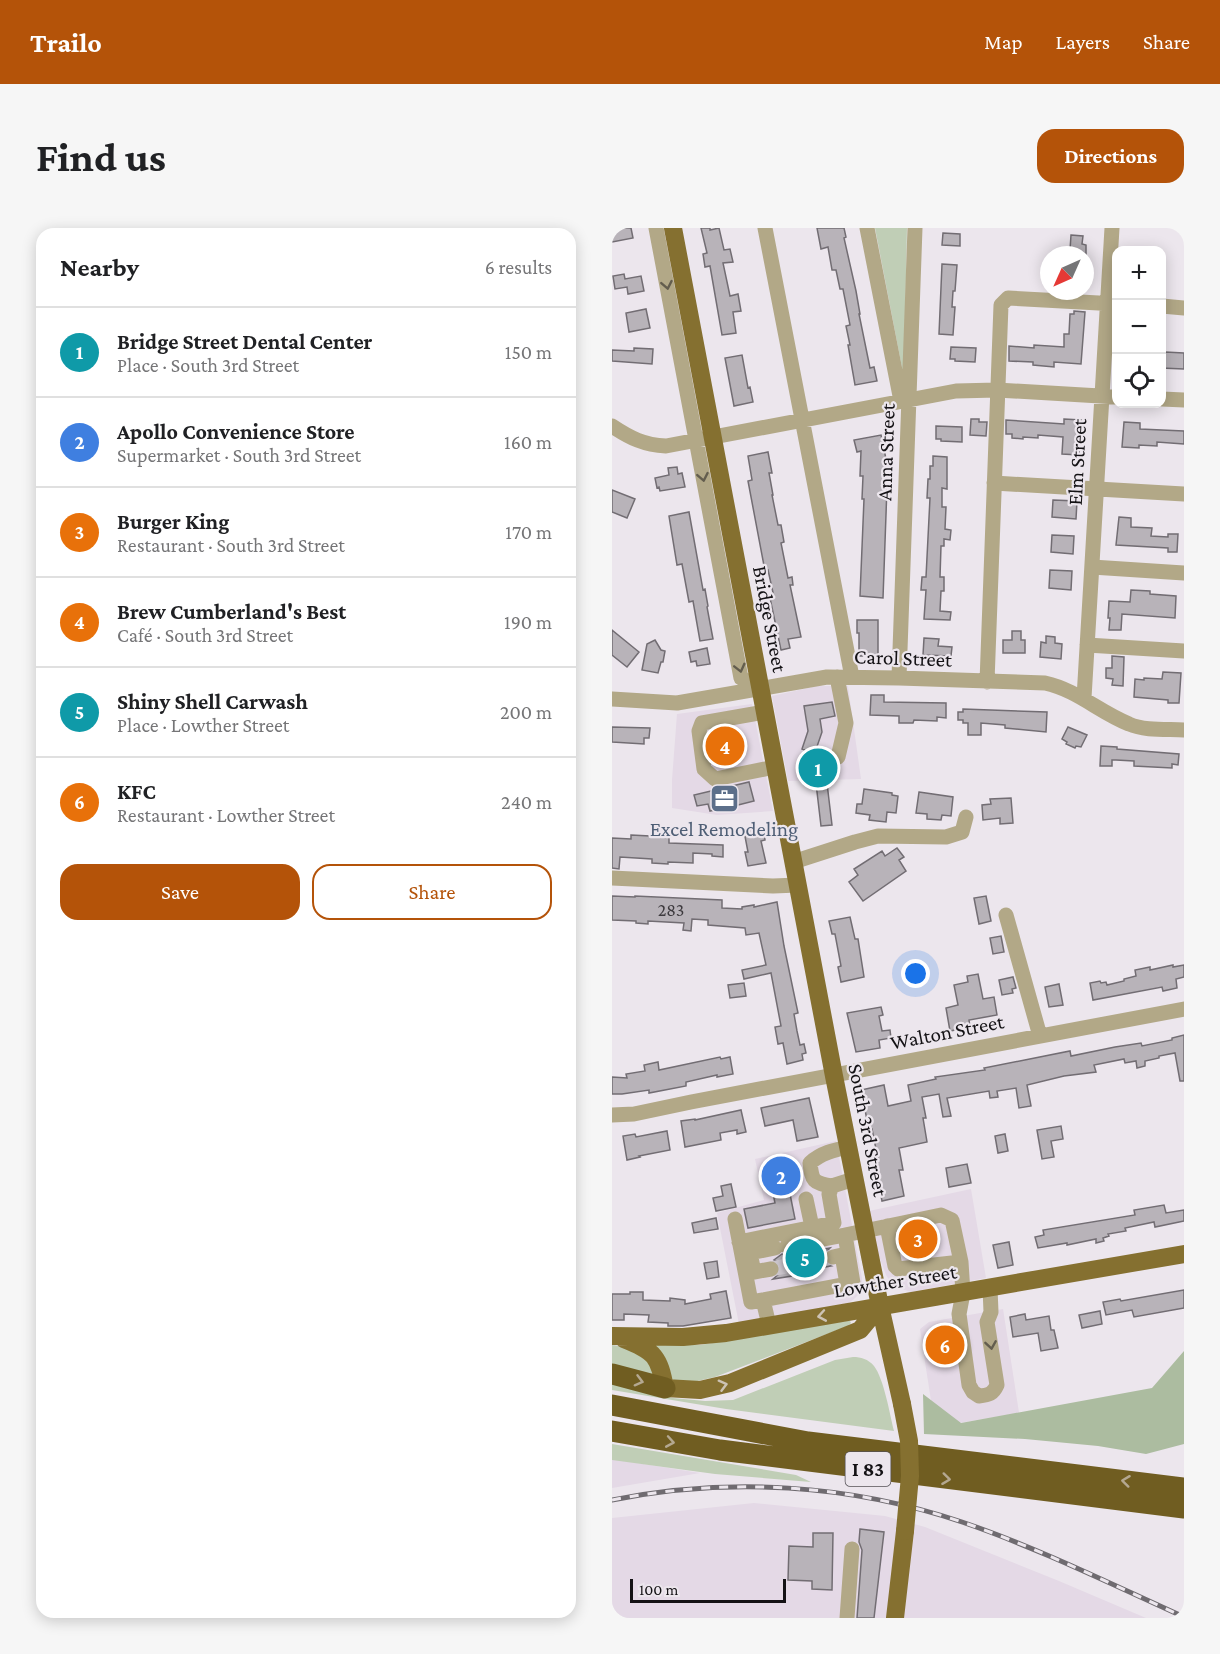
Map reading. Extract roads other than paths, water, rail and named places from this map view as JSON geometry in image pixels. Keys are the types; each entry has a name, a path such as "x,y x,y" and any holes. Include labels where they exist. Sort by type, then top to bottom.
{"highway":[{"path":"612,1374 665,1388"},
{"name":"I 83","path":"612,1405 808,1442 1184,1488"},
{"name":"I 83","path":"612,1431 731,1452 1184,1508"}],"main road":[{"name":"Bridge Street","path":"673,228 704,438 761,688"},
{"name":"South 3rd Street","path":"761,688 854,1179 909,1441 910,1476 895,1618"},
{"name":"Lowther Street","path":"615,1336 683,1337 726,1333 1184,1254"},
{"path":"615,1336 649,1351 659,1362 665,1388 700,1390 740,1379 860,1330 879,1306"}],"street":[{"name":"Bridge Street","path":"656,228 704,438"},
{"path":"765,228 802,420 844,677 846,723 838,758"},
{"name":"Anna Street","path":"867,228 904,400"},
{"name":"Anna Street","path":"899,678 904,400 915,228"},
{"name":"Elm Street","path":"1112,228 1112,300"},
{"path":"987,682 1001,305 1008,298 1112,303"},
{"name":"Elm Street","path":"1084,698 1096,489 1109,396 1112,303"},
{"path":"1166,306 1184,308"},
{"path":"612,426 642,443 675,445 956,391 997,390 1109,396"},
{"path":"1166,399 1184,400"},
{"path":"994,483 1184,494"},
{"path":"1092,567 1184,573"},
{"path":"1087,645 1184,651"},
{"name":"Carol Street","path":"612,699 677,703 815,679 844,677 1045,683 1068,690 1130,724 1184,730"},
{"path":"612,689 630,699"},
{"path":"765,712 702,723 699,731 704,769 715,779 775,766"},
{"path":"793,862 878,836 946,837 962,832 966,817"},
{"path":"612,878 773,886 798,885"},
{"path":"1006,915 1040,1036"},
{"name":"Walton Street","path":"612,1114 643,1112 1184,1009"},
{"path":"848,1147 816,1157 810,1162 812,1177 818,1183 832,1186 854,1179"},
{"path":"739,1242 834,1223 829,1194 832,1186"},
{"path":"806,1199 812,1227"},
{"path":"771,1269 754,1272 750,1253 941,1215 947,1216 952,1220 961,1262 963,1293 959,1314 969,1385 979,1396 991,1395 997,1385 987,1322 992,1306 990,1288"},
{"path":"735,1219 739,1242 757,1301 769,1325"},
{"path":"887,1226 895,1266 898,1269 961,1262"},
{"path":"757,1301 853,1283 845,1235"},
{"path":"832,1257 842,1255 847,1284"},
{"path":"847,1618 852,1549"}],"tunnel":[{"path":"771,1269 833,1257"}],"railway":[{"path":"612,1500 700,1488 744,1487 788,1488 876,1499 919,1509 990,1532 1184,1617"}],"place":[{"name":"Brew Cumberland's Best","path":"725,746"},
{"name":"Bridge Street Dental Center","path":"818,768"},
{"name":"Excel Remodeling","path":"724,798"},
{"name":"Apollo Convenience Store","path":"781,1176"},
{"name":"Burger King","path":"918,1239"},
{"name":"Shiny Shell Carwash","path":"805,1258"},
{"name":"KFC","path":"945,1345"}]}
